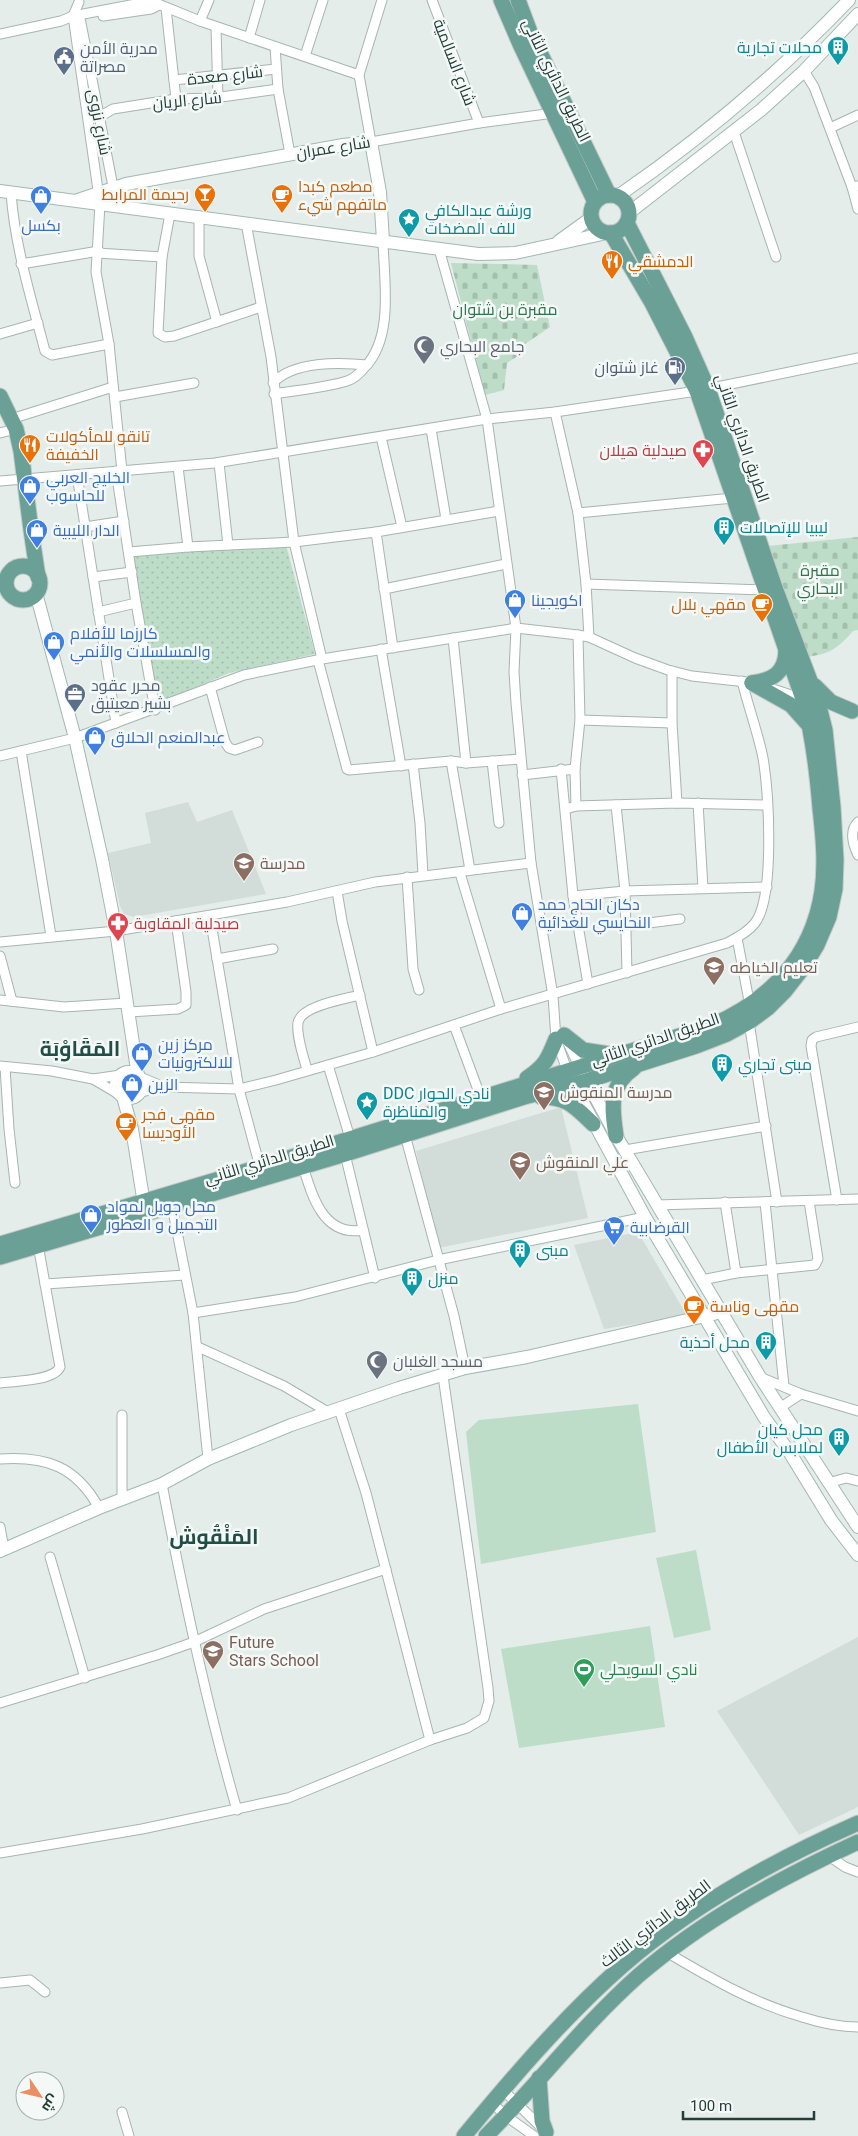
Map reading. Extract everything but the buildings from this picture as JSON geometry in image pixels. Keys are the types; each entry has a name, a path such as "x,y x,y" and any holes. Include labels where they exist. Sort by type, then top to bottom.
{"main road":[{"name":"الطريق الدائري الثاني","path":"501,0 554,113 607,197"},
{"name":"الطريق الدائري الثاني","path":"518,0 538,49 607,197"},
{"path":"607,197 626,202 629,218 620,231 609,233 596,226 592,218 592,209 607,197"},
{"name":"الطريق الدائري الثاني","path":"0,1257 260,1167 481,1098 579,1083 696,1046 727,1034 749,1022 780,997 803,968 817,945 829,917 836,860 833,807 818,730 810,701 806,673 684,337 629,218"},
{"name":"الطريق الدائري الثاني","path":"609,233 703,390 733,498 764,590 786,651 810,701"},
{"path":"0,396 13,424 21,450 39,588 28,599 0,595"},
{"path":"18,599 13,597 6,588 8,575 31,530"},
{"path":"8,575 27,567 32,569 38,577"},
{"path":"747,682 770,680 778,675 783,668 786,651"},
{"path":"806,673 824,697 855,711"},
{"path":"747,682 791,705 818,730 833,713 855,711"},
{"name":"الطريق الدائري الثاني","path":"0,1244 145,1207 172,1206 405,1136 518,1092 573,1068 708,1028 732,1018 775,986 793,963 817,917 822,890 824,859 817,774 818,730"},
{"path":"518,1092 540,1069 560,1037 584,1050 618,1054"},
{"path":"616,1136 612,1109 617,1084 624,1074 640,1063"},
{"path":"518,1092 560,1098 571,1103 593,1124"},
{"name":"الطريق الدائري الثالث","path":"464,2136 503,2090 597,1990 622,1966 652,1942 713,1898 804,1849 858,1823"},
{"name":"الطريق الدائري الثالث","path":"486,2136 617,1996 668,1953 698,1930 768,1887 858,1842"},
{"path":"539,2078 543,2135"}],"street":[{"path":"200,21 209,0"},
{"path":"249,38 260,0"},
{"path":"305,56 323,0"},
{"path":"274,394 348,380 367,365 377,351 384,330 383,241 380,192 359,75 382,0"},
{"name":"شارع السالمية","path":"432,0 479,123"},
{"path":"607,197 685,148 738,106 787,63 848,0"},
{"path":"79,1 88,13"},
{"path":"76,20 79,1"},
{"path":"0,34 61,21 76,20 156,5"},
{"path":"156,5 174,80 176,99"},
{"path":"76,20 88,13 156,5 359,75"},
{"path":"629,218 734,132 804,70 858,14"},
{"name":"شارع نزوى","path":"76,20 99,117 117,207"},
{"name":"شارع نزوى","path":"76,20 99,198 96,272 109,344 115,397 124,521 155,710"},
{"path":"216,27 218,98"},
{"path":"275,47 278,89 290,154"},
{"name":"شارع صعدة","path":"174,80 276,69"},
{"path":"804,70 814,87 855,186 858,209"},
{"name":"شارع الريان","path":"99,117 113,109 176,99 218,98 278,89"},
{"name":"شارع عمران","path":"6,192 76,201 99,198 114,187 290,154 479,123 554,113"},
{"path":"830,128 858,115"},
{"path":"734,132 776,258"},
{"path":"6,192 21,264 45,351 52,355 109,344"},
{"path":"99,198 117,207 199,216 438,249 503,254 528,251 609,233"},
{"path":"170,214 162,257 158,333 165,337 174,336 261,307"},
{"path":"199,216 199,256 217,322"},
{"path":"555,244 592,218"},
{"path":"246,223 273,383 294,542 347,769 451,761 520,760"},
{"path":"438,249 487,419 516,628 514,672 520,760 531,863 553,996 555,1019 560,1037 573,1068"},
{"path":"21,264 98,252 162,257"},
{"path":"0,334 38,323"},
{"path":"0,481 219,463 487,419 555,412 703,390 858,358"},
{"path":"273,383 292,370 348,362 367,365"},
{"path":"115,397 194,383"},
{"path":"0,433 13,424 113,387"},
{"path":"555,412 578,513 586,584 588,637"},
{"path":"431,429 446,519"},
{"path":"381,437 402,527"},
{"path":"219,463 228,545"},
{"path":"178,467 188,547"},
{"path":"77,475 116,724"},
{"path":"578,513 733,498"},
{"path":"129,552 294,542 376,532 499,511"},
{"path":"85,527 124,521"},
{"path":"376,532 392,648"},
{"path":"384,589 506,564"},
{"path":"93,576 132,572"},
{"path":"586,584 764,590"},
{"path":"36,593 75,738 116,931 133,1047 142,1087 132,1129"},
{"path":"98,612 136,603"},
{"path":"0,756 75,738 155,710 244,675 320,659 516,628 578,634 672,671 692,676 747,682 810,701 855,711"},
{"path":"576,806 575,769 580,720 578,634"},
{"path":"453,638 466,762"},
{"path":"381,649 401,766"},
{"path":"672,671 672,723 677,803"},
{"path":"15,1183 2,1067 52,1071 93,1079 121,1096 130,1098 164,1087 239,1088 373,1052 501,1009 553,996 727,943 737,938 754,924 759,917 765,903 768,887 763,758 747,682"},
{"path":"210,687 224,742 228,748 235,750 258,742"},
{"path":"580,720 672,723"},
{"path":"21,751 51,936"},
{"path":"451,761 470,870"},
{"path":"492,761 499,823"},
{"path":"413,764 424,875"},
{"path":"522,775 561,769 575,769"},
{"path":"561,769 573,896 588,984"},
{"path":"566,808 576,806 677,803 766,805"},
{"path":"698,803 703,888"},
{"path":"616,806 624,891 627,972"},
{"path":"858,822 854,826 852,833 858,855"},
{"path":"0,942 116,931 210,917 408,877 460,873 470,870 531,863"},
{"path":"460,873 501,1009"},
{"path":"408,877 413,969 419,990"},
{"path":"573,896 624,891 768,887"},
{"path":"337,891 342,921 373,1052"},
{"path":"210,917 239,1088 260,1167"},
{"path":"625,926 680,920"},
{"path":"0,1000 64,1007 178,1009 186,1005 186,992 176,921"},
{"path":"737,938 750,1006"},
{"path":"217,959 273,949"},
{"path":"0,956 12,1001"},
{"path":"307,1070 298,1032 300,1017 312,1008 360,995"},
{"path":"749,1022 778,1202"},
{"path":"454,1025 481,1098"},
{"path":"837,1200 811,1046 812,1040 816,1037 858,1027"},
{"path":"560,1037 593,1124 645,1218 764,1417 790,1453 831,1520 858,1555"},
{"path":"133,1047 116,1085 132,1129 145,1207"},
{"path":"328,1065 350,1138"},
{"path":"93,1079 134,1073 139,1077 164,1087"},
{"path":"579,1083 625,1150 760,1377 858,1527"},
{"path":"625,1150 766,1126"},
{"path":"405,1136 454,1316 465,1368"},
{"path":"345,1154 375,1278"},
{"path":"303,1166 316,1205 328,1219 344,1232 363,1230"},
{"path":"657,1205 858,1199"},
{"path":"702,1280 736,1273 813,1265 817,1262 809,1201"},
{"path":"725,1202 736,1273"},
{"path":"765,1202 784,1386"},
{"path":"172,1206 198,1347 208,1459"},
{"path":"193,1313 295,1297 375,1278 438,1260 645,1218"},
{"path":"0,1384 50,1376 59,1369 38,1245"},
{"path":"45,1284 185,1275"},
{"path":"0,1527 2,1550 99,1508 162,1484 208,1459 399,1388 465,1368 722,1312"},
{"path":"198,1347 284,1386 333,1411 366,1493 430,1740"},
{"path":"0,1853 142,1830 288,1798 390,1758 430,1740 476,1724 484,1718 489,1702 488,1688 443,1376"},
{"path":"760,1377 800,1394 858,1411"},
{"path":"781,1407 800,1394"},
{"path":"122,1415 122,1499"},
{"path":"0,1459 36,1459 58,1467 85,1484 99,1508"},
{"path":"828,1483 846,1478 858,1481"},
{"path":"162,1484 182,1592 215,1734 237,1810"},
{"path":"50,1557 85,1678"},
{"path":"0,1704 194,1642 264,1609 386,1569"},
{"path":"829,1856 845,1868 858,1872"},
{"path":"668,1953 722,1985 754,2001 830,2025 858,2027"},
{"path":"0,1983 30,1980 46,1992"},
{"path":"503,2090 543,2135"},
{"path":"492,2103 506,2116 543,2135"},
{"path":"122,2112 129,2136"}],"shaded area":[{"path":"188,802 197,822 232,810 266,894 134,917 124,914 120,906 108,853 151,843 145,813"},
{"path":"561,1107 588,1218 438,1248 416,1151"},
{"path":"638,1232 687,1316 604,1329 574,1245"},
{"path":"858,1637 858,1807 799,1835 717,1711"}],"green space":[{"name":"مقبرة بن شتوان","path":"451,263 537,265 550,327 525,344 526,351 507,363 504,390 485,395"},
{"name":"مقبرة البحاري","path":"858,537 858,630 853,631 833,650 806,657 768,546"},
{"path":"286,545 315,654 229,673 157,704 133,556"},
{"path":"638,1404 656,1532 481,1564 466,1432 479,1420"},
{"path":"696,1550 711,1630 674,1638 656,1558"},
{"name":"نادي السويحلي","path":"650,1626 665,1727 519,1748 501,1649"}],"place":[{"name":"محلات تجارية","path":"838,66"},
{"name":"مدرية الأمن مصراتة","path":"64,76"},
{"name":"رحيمة المرابط","path":"205,213"},
{"name":"مطعم كبدا ماتفهم شيء","path":"282,214"},
{"name":"بكسل","path":"41,215"},
{"name":"ورشة عبدالكافي للف المضخات","path":"409,238"},
{"name":"الدمشقي","path":"612,280"},
{"name":"جامع البحاري","path":"424,365"},
{"name":"غاز شتوان","path":"675,386"},
{"name":"تانقو للمأكولات الخفيفة","path":"30,464"},
{"name":"صيدلية هيلان","path":"703,469"},
{"name":"الخليج العربي للحاسوب","path":"30,505"},
{"name":"ليبيا للإتصالات","path":"724,546"},
{"name":"الدار الليبية","path":"37,549"},
{"name":"اكويجينا","path":"515,619"},
{"name":"مقهي بلال","path":"762,623"},
{"name":"كارزما للأفلام والمسلسلات والأنمي","path":"54,661"},
{"name":"محرر عقود بشير معيتيق","path":"75,713"},
{"name":"عبدالمنعم الحلاق","path":"95,756"},
{"name":"مدرسة","path":"244,882"},
{"name":"دكان الحاج حمد النحايسي للغذائية","path":"522,932"},
{"name":"صيدلية المقاوبة","path":"118,942"},
{"name":"تعليم الخياطه","path":"714,986"},
{"name":"مركز زين للالكترونيات","path":"142,1072"},
{"name":"مبنى تجاري","path":"722,1083"},
{"name":"الزين","path":"132,1103"},
{"name":"مدرسة المنقوش","path":"544,1111"},
{"name":"DDC نادي الحوار والمناظرة","path":"367,1121"},
{"name":"مقهى فجر الأوديسا","path":"126,1142"},
{"name":"علي المنقوش","path":"520,1181"},
{"name":"محل جويل لمواد التجميل و العطور","path":"91,1234"},
{"name":"القرضابية","path":"614,1246"},
{"name":"مبنى","path":"520,1269"},
{"name":"منزل","path":"412,1297"},
{"name":"مقهى وناسة","path":"694,1325"},
{"name":"محل أحذية","path":"766,1361"},
{"name":"مسجد الغلبان","path":"377,1380"},
{"name":"محل كيان لملابس الأطفال","path":"839,1457"},
{"name":"Future Stars School","path":"213,1670"},
{"name":"نادي السويحلي","path":"584,1688"}],"district":[{"name":"المَقَاوْبَة","path":"80,1049"},
{"name":"المَنْقُوش","path":"214,1537"}]}
